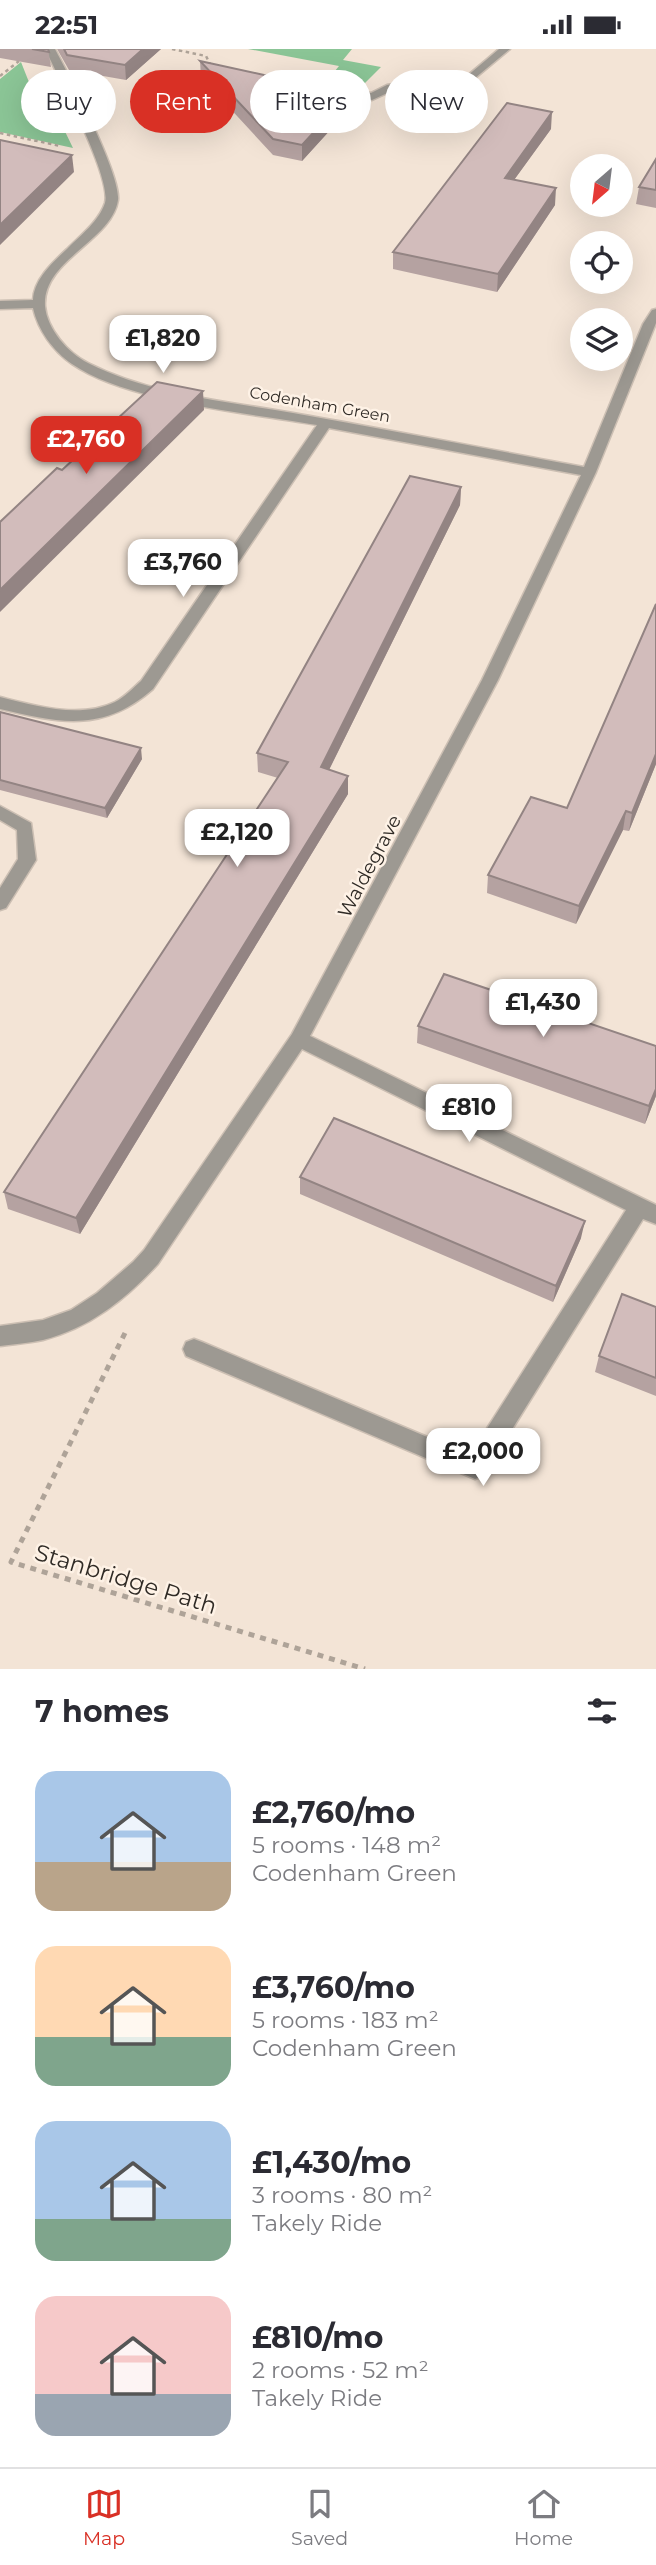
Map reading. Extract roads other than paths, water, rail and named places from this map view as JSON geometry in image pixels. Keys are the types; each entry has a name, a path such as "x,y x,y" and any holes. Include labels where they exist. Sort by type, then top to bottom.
{"street":[{"path":"0,305 38,304 41,289 50,275 96,225 112,201 112,188 89,131 50,49"},
{"path":"371,97 391,87 413,85 441,88 463,85 505,49"},
{"name":"Codenham Green","path":"38,304 54,339 63,351 80,364 163,393 589,472"},
{"name":"Waldegrave","path":"0,1336 49,1328 97,1306 151,1257 299,1039 490,680 589,472 649,324 656,313"},
{"path":"0,702 53,716 95,715 123,705 139,692 147,685 325,423"},
{"path":"0,812 24,827 27,860 0,903"},
{"path":"194,1349 475,1468 648,1211 475,1123 299,1039"}]}
